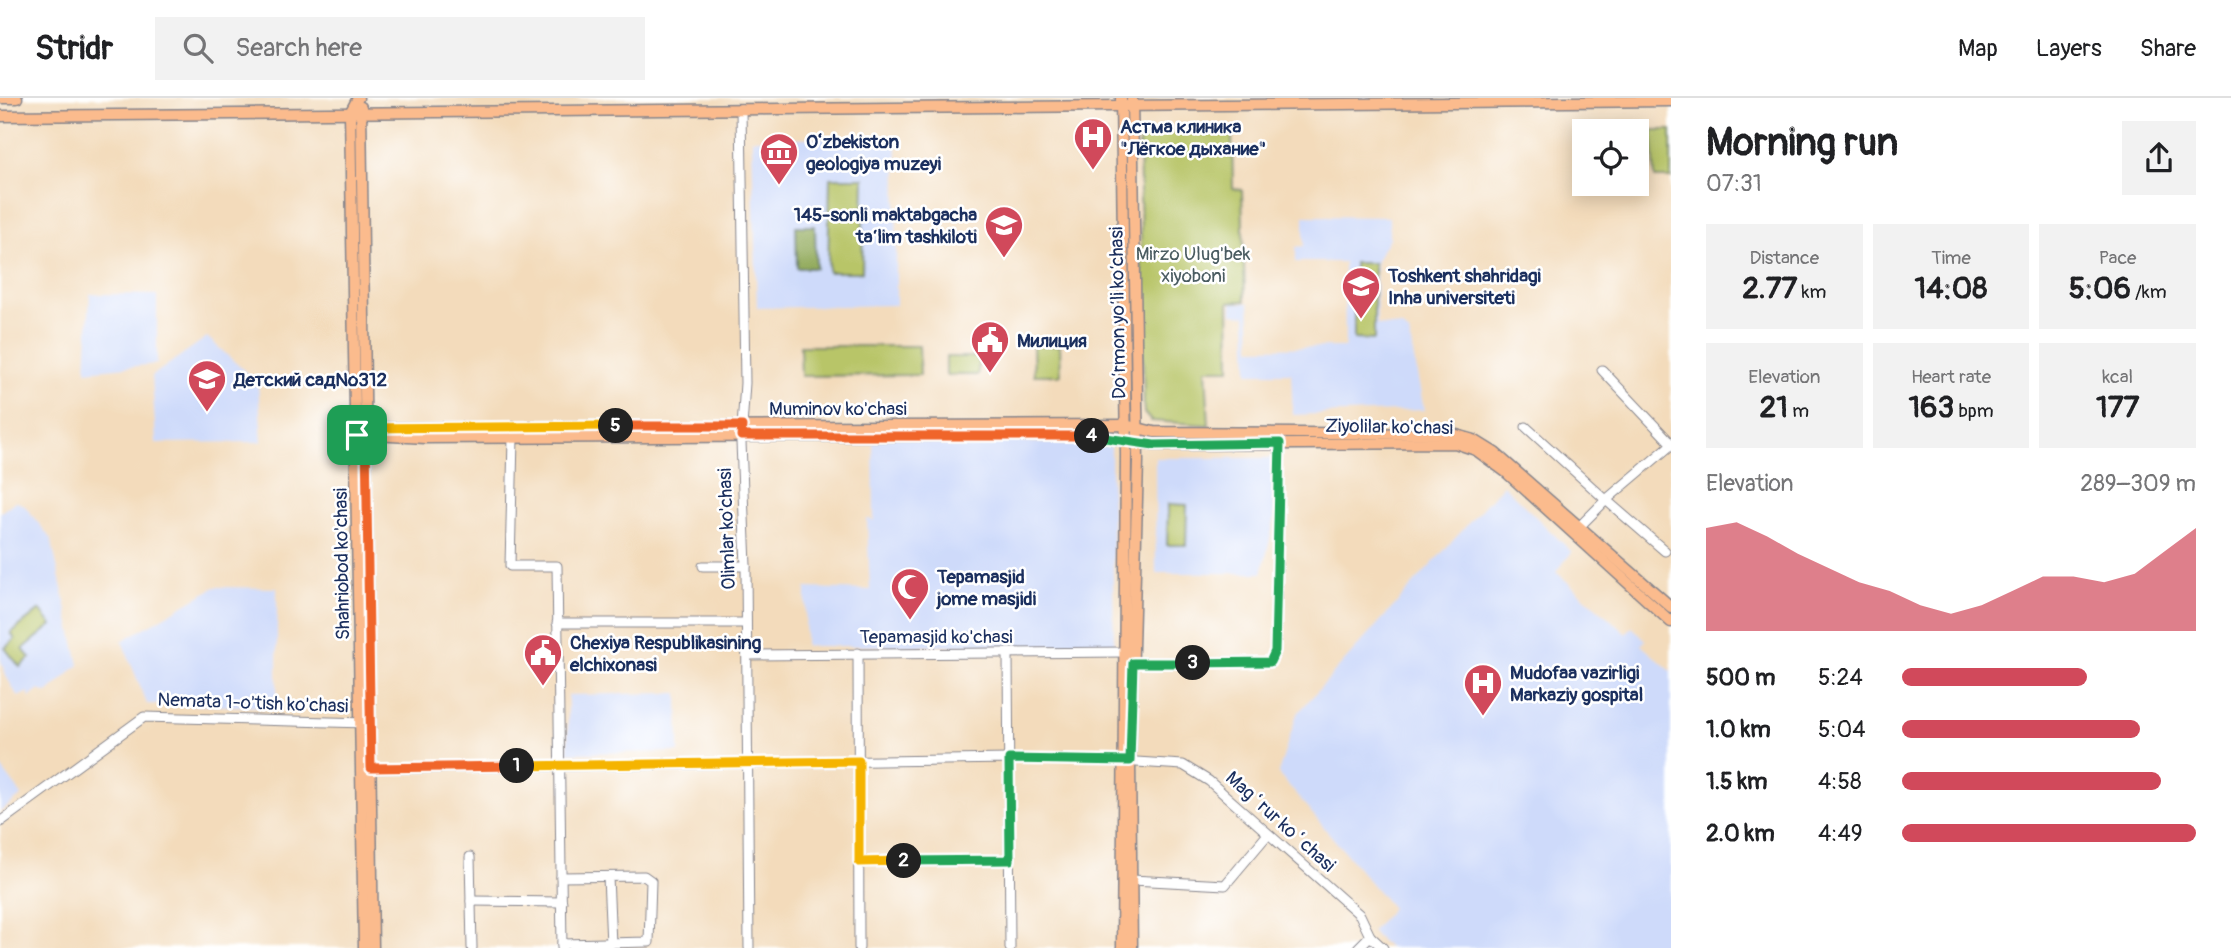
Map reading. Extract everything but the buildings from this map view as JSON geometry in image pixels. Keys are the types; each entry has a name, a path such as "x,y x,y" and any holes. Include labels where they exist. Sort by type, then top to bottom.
{"main road":[{"path":"0,98 17,98"},
{"name":"Shahriobod ko'chasi","path":"359,98 356,113 366,723 364,948"},
{"path":"642,98 642,110"},
{"name":"Do‘rmon yo‘li ko‘chasi","path":"1122,948 1126,761 1126,102"},
{"name":"Do‘rmon yo‘li ko‘chasi","path":"1126,102 1138,444 1133,663 1126,761 1132,880 1132,948"},
{"path":"0,116 741,109 838,103 1671,102"},
{"name":"Ziyolilar ko'chasi","path":"1125,425 1154,432 1453,433 1485,446 1580,526 1594,546"},
{"name":"Muminov ko'chasi","path":"363,433 1125,425"},
{"name":"Muminov ko'chasi","path":"363,433 513,438 741,431 1070,435 1125,440"},
{"name":"Ziyolilar ko'chasi","path":"1125,440 1138,444 1432,441 1471,447 1506,472 1668,607 1671,622"},
{"name":"Shahriobod ko'chasi","path":"366,769 373,948"}],"street":[{"name":"Olimlar ko'chasi","path":"741,109 745,360 741,431 746,566 749,948"},
{"path":"1580,526 1670,441 1602,370"},
{"path":"1526,428 1665,551"},
{"path":"513,438 510,566 557,566 557,623 562,946 649,942 650,881 644,876 561,877"},
{"path":"1133,663 1270,662 1275,651 1280,443"},
{"path":"703,566 746,566"},
{"path":"557,623 746,623"},
{"name":"Tepamasjid ko'chasi","path":"747,655 1125,652"},
{"path":"858,653 859,948"},
{"path":"1008,654 1010,948"},
{"name":"Nemata 1-o'tish ko'chasi","path":"0,822 144,717 366,723"},
{"name":"Magʻrur koʻchasi","path":"366,769 1009,759 1183,765 1209,781 1360,915 1370,936 1383,948"},
{"path":"1132,880 1225,885 1268,834"},
{"path":"470,857 472,948"},
{"path":"859,862 1010,860"},
{"path":"608,877 611,944"},
{"path":"471,901 562,902"},
{"path":"1358,948 1370,936"}],"shaded area":[{"path":"897,136 896,305 757,308 752,139"},
{"name":"Toshkent shahridagi Inha universiteti","path":"1304,216 1389,217 1389,238 1376,261 1377,325 1402,327 1409,333 1424,410 1293,415 1291,373 1248,373 1246,315 1232,314 1232,303 1249,303 1251,348 1345,347 1344,262 1296,262 1296,247 1304,246"},
{"path":"90,294 157,295 157,364 86,371"},
{"name":"Детский сад№312","path":"207,337 258,383 262,442 156,443 152,376"},
{"path":"873,435 1111,446 1114,646 805,646 806,588 870,590 867,519 874,520"},
{"path":"1155,458 1274,458 1275,518 1262,573 1156,573"},
{"name":"Mudofaa vazirligi Markaziy gospital","path":"1503,485 1572,552 1556,572 1626,633 1632,627 1646,640 1641,645 1671,671 1671,948 1389,948 1371,932 1392,908 1278,773 1297,714"},
{"path":"15,501 24,505 51,539 79,665 47,693 39,690 30,697 28,692 18,697 0,658 0,513"},
{"path":"215,587 277,588 277,707 147,704 122,641"},
{"path":"678,693 679,752 568,753 568,695"},
{"path":"0,766 22,795 0,812"}],"green space":[{"path":"1652,130 1671,130 1671,178 1655,178"},
{"name":"Mirzo Ulug'bek xiyoboni","path":"1139,133 1232,133 1233,189 1242,190 1245,301 1229,302 1230,369 1206,369 1209,425 1151,421 1144,413"},
{"path":"830,178 864,178 862,272 828,272"},
{"path":"796,226 815,226 816,268 797,268"},
{"path":"1354,263 1374,263 1374,340 1354,339"},
{"path":"1060,345 1061,375 1034,375 1033,346"},
{"path":"800,346 919,346 920,375 801,376"},
{"path":"946,357 978,357 978,375 946,375"},
{"path":"1168,504 1187,505 1186,545 1167,545"},
{"path":"40,610 52,625 23,649 30,658 20,667 5,648 15,639 11,633"}],"place":[{"name":"Астма клиника \"Лёгкое дыхание\"","path":"1093,171"},
{"name":"Oʻzbekiston geologiya muzeyi","path":"779,186"},
{"name":"145-sonli maktabgacha ta‘lim tashkiloti","path":"1004,259"},
{"name":"Toshkent shahridagi Inha universiteti","path":"1361,320"},
{"name":"Милиция","path":"990,374"},
{"name":"Детский сад№312","path":"207,413"},
{"name":"Tepamasjid jome masjidi","path":"910,621"},
{"name":"Chexiya Respublikasining elchixonasi","path":"543,687"},
{"name":"Mudofaa vazirligi Markaziy gospital","path":"1483,717"}],"route":[{"path":"742,426 741,436 1070,435 1154,445 1280,443 1275,651 1270,662 1133,663 1130,761 1009,759 1010,860 859,862 859,761 371,768 366,437 357,435 366,428 742,426"}]}
